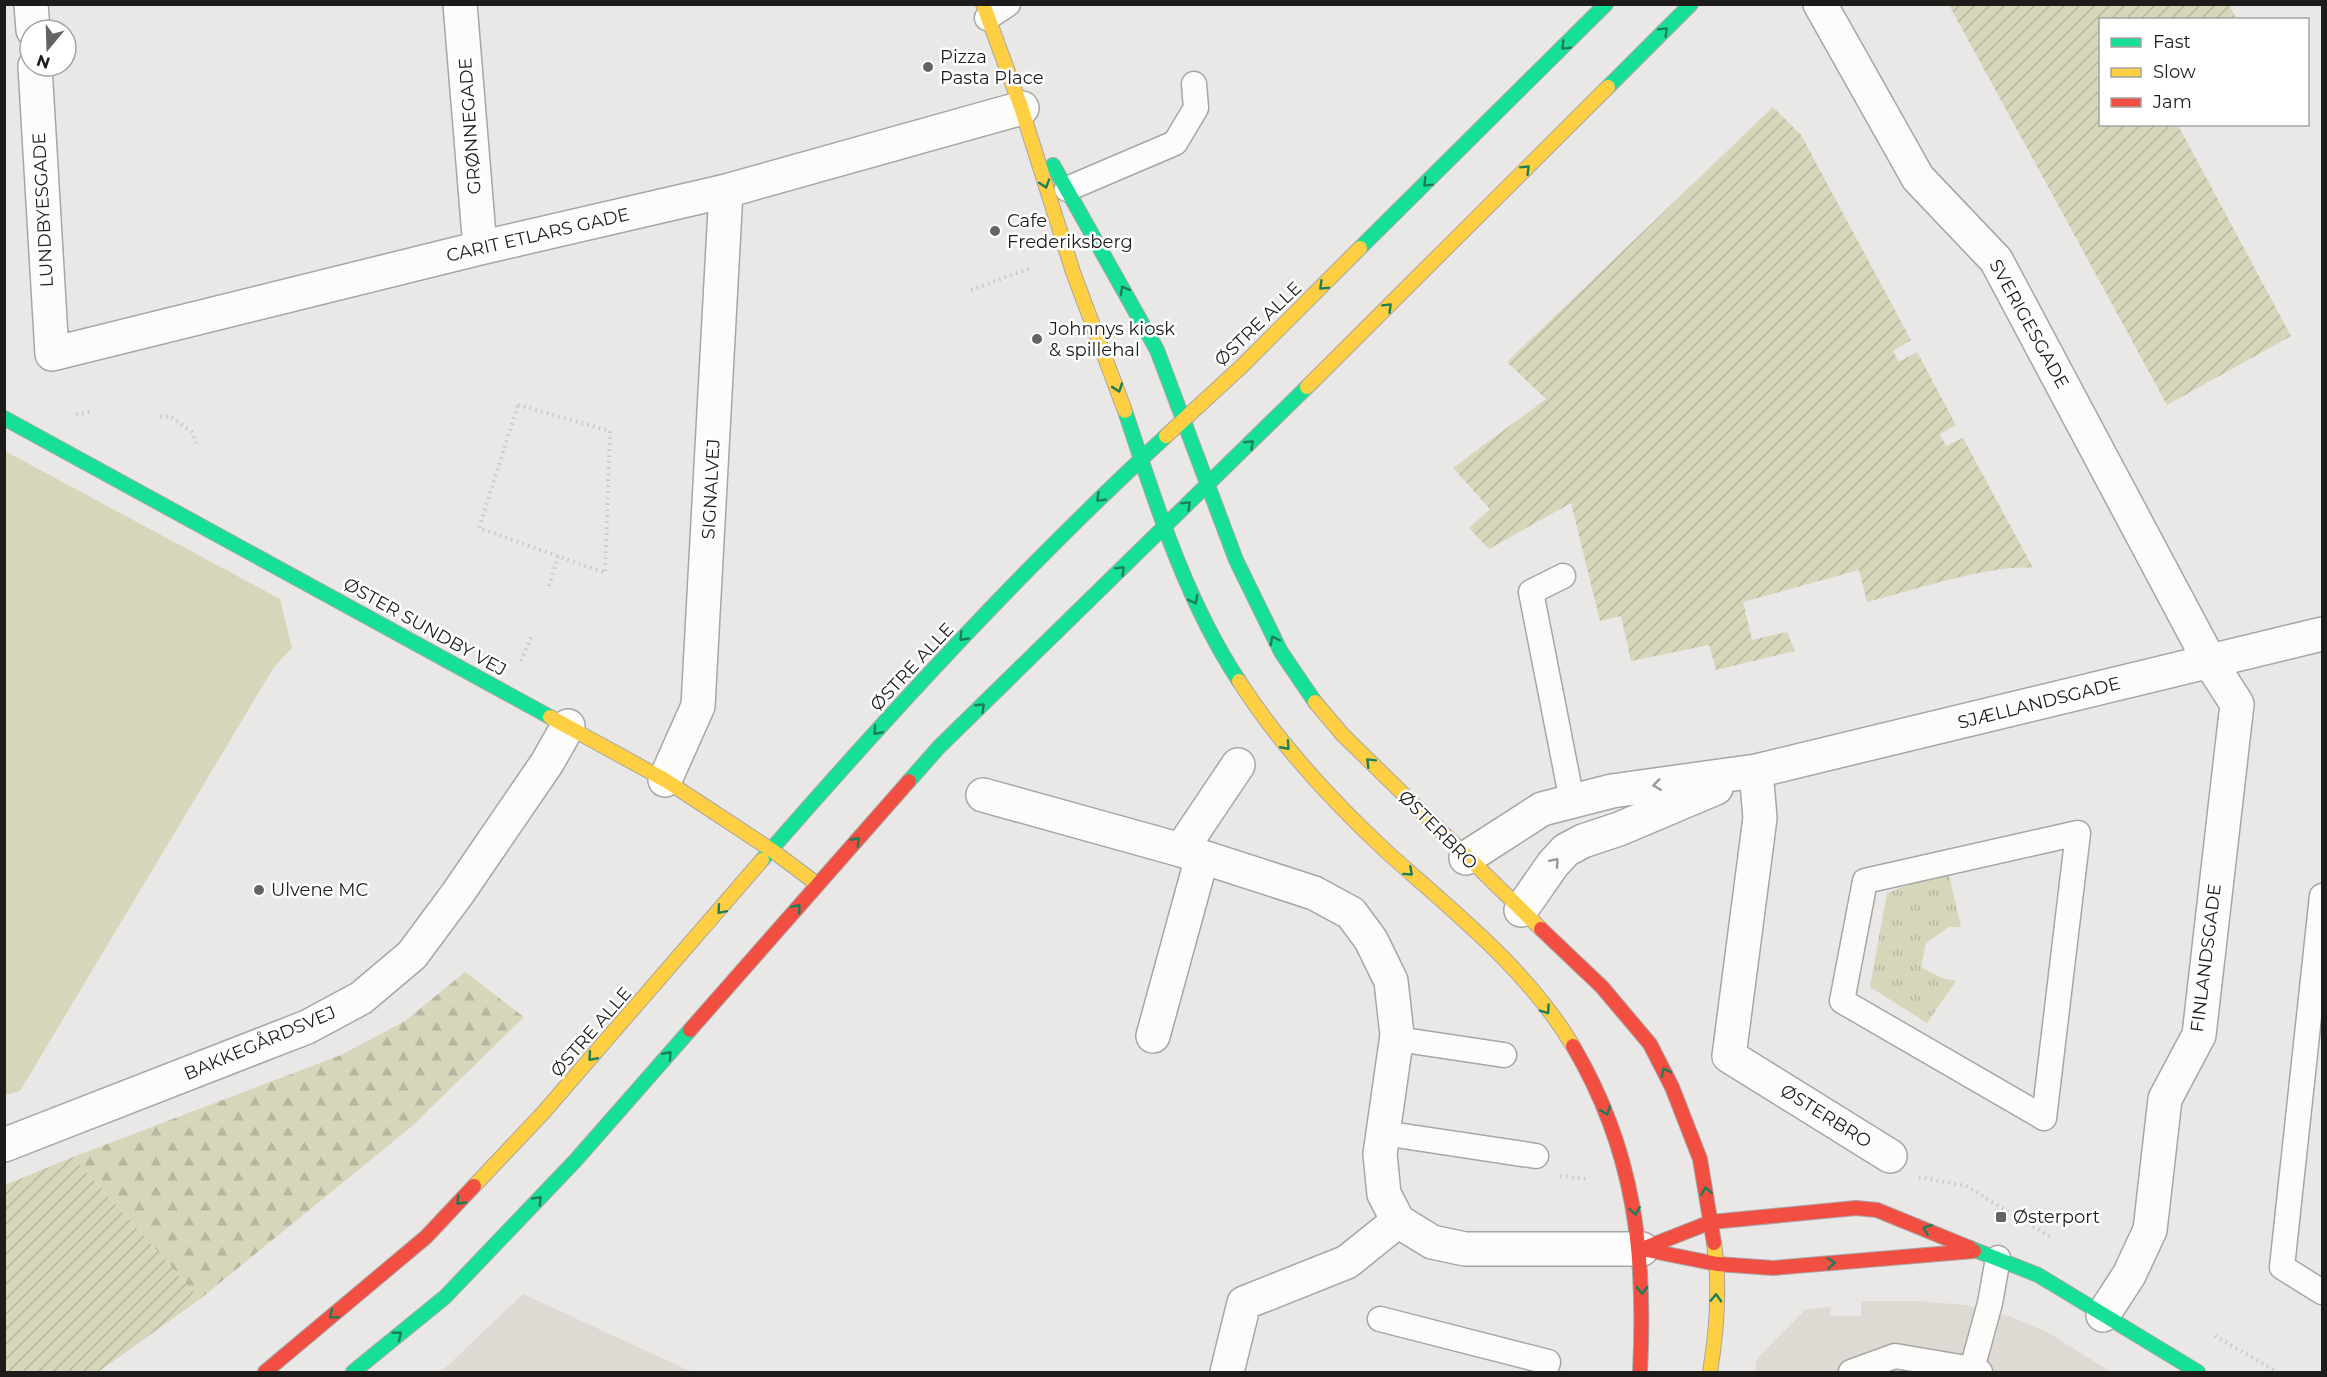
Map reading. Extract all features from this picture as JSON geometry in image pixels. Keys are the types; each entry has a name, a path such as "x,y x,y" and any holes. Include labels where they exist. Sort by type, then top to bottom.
{"street":[{"name":"GRØNNEGADE","path":"460,4 480,248"},
{"name":"ØSTRE ALLE","path":"265,1372 426,1237 543,1113 946,654 1142,458 1242,366 1606,4"},
{"path":"353,1372 445,1297 575,1161 939,747 1208,485 1691,4"},
{"name":"SVERIGESGADE","path":"1820,4 1918,178 1996,260 2210,662"},
{"path":"985,11 1022,108 1067,255 1188,589 1218,646 1271,730 1366,832 1486,942 1534,992 1580,1058 1603,1102 1626,1162 1642,1250 1643,1330 1640,1372"},
{"name":"LUNDBYESGADE","path":"36,78 52,354"},
{"name":"CARIT ETLARS GADE","path":"52,354 480,248 726,191 1022,108"},
{"name":"ØSTERBRO","path":"1022,108 1157,350 1236,560 1260,613 1305,690 1342,734 1466,858 1602,987 1650,1044 1689,1125 1700,1159 1718,1264 1715,1341 1710,1372"},
{"name":"SIGNALVEJ","path":"665,780 698,706 726,191"},
{"name":"ØSTER SUNDBY VEJ","path":"4,418 665,780 773,851 817,884"},
{"name":"SJÆLLANDSGADE","path":"1466,858 1542,808 1612,791 1756,771 2322,634"},
{"name":"FINLANDSGADE","path":"2103,1315 2129,1275 2150,1230 2165,1100 2199,1035 2237,704 2210,662"},
{"name":"BAKKEGÅRDSVEJ","path":"4,1145 307,1026 361,998 412,955 458,894 547,763 568,726"},
{"path":"1154,1036 1191,854 1238,765"},
{"name":"ØSTERBRO","path":"1756,771 1760,818 1729,1056 1900,1166"},
{"name":"SJÆLLANDSGADE","path":"1521,910 1553,864 1566,850 1756,771"},
{"path":"983,795 1191,854 1314,893 1351,913 1371,940 1391,981 1396,1039 1380,1154 1384,1194 1398,1221 1432,1242 1465,1249 1642,1250 1718,1264 1773,1268 1990,1254"},
{"path":"1642,1250 1711,1222 1856,1208 1887,1213 2038,1275 2193,1371"},
{"path":"1227,1372 1244,1303 1347,1262 1398,1221"}],"lane":[{"path":"985,11 1008,4"},
{"path":"1067,189 1175,143 1196,108 1194,84"},
{"path":"1563,576 1531,592 1572,801"},
{"path":"2078,833 2061,981 2044,1118 1842,1001 1865,881 2078,833"},
{"path":"2322,896 2282,1267 2322,1292"},
{"path":"1396,1039 1504,1055"},
{"path":"1383,1133 1536,1156"},
{"path":"1851,1372 1895,1356 1976,1371 1990,1303 1990,1254"},
{"path":"1380,1319 1548,1362 1545,1372"}],"path":[{"path":"971,290 1067,255"},
{"path":"518,405 610,431 605,573 558,556 479,528 518,405"},
{"path":"78,414 90,412"},
{"path":"160,417 170,416 192,432 196,443"},
{"path":"549,585 558,556"},
{"path":"1900,1166 1928,1177 1966,1186 2062,1245"}],"shaded area":[{"path":"523,1294 692,1372 441,1372"},
{"path":"1861,1301 1917,1301 1965,1305 2012,1317 2047,1332 2111,1372 1755,1372 1757,1359 1806,1309 1830,1307 1831,1316 1861,1316"}],"green space":[{"path":"1949,5 2229,5 2236,18 2099,18 2099,126 2181,126 2179,127 2291,336 2167,405"},
{"path":"1773,107 1801,135 1911,340 1893,351 1899,362 1917,352 1956,425 1940,434 1946,446 1963,438 2033,568 1974,574 1867,602 1859,570 1743,602 1752,640 1787,632 1795,651 1716,670 1709,645 1631,661 1621,616 1600,621 1571,503 1489,549 1469,528 1490,509 1453,468 1546,399 1507,362"},
{"path":"5,451 280,599 292,648 274,667 20,1091 5,1095"},
{"path":"1948,870 1961,927 1949,927 1926,943 1921,967 1942,978 1956,981 1927,1023 1870,987 1887,893"},
{"path":"465,972 524,1017 411,1127 200,1299 73,1157 341,1055 405,1021"},
{"path":"73,1157 200,1299 98,1372 5,1372 5,1185"}],"traffic: fast":[{"path":"1360,248 1606,4"},
{"path":"1608,87 1691,4"},
{"path":"1053,165 1157,350 1236,560 1281,652 1315,702"},
{"path":"909,781 939,747 1307,387"},
{"path":"1125,411 1160,516 1187,584 1220,650 1239,681"},
{"path":"4,418 550,717"},
{"path":"762,860 958,643 1060,538 1166,436"},
{"path":"353,1372 445,1297 575,1161 690,1030"},
{"path":"1970,1248 2038,1275 2198,1372"}],"traffic: slow":[{"path":"983,4 1021,107 1073,272 1125,411"},
{"path":"1307,387 1608,87"},
{"path":"1166,436 1242,366 1360,248"},
{"path":"1239,681 1289,750 1327,793 1388,853 1512,967 1555,1018 1573,1046"},
{"path":"1315,702 1342,734 1541,929"},
{"path":"550,717 665,780 773,851 817,884"},
{"path":"474,1186 543,1113 762,860"},
{"path":"1710,1372 1717,1308 1714,1243"}],"traffic: jam":[{"path":"690,1030 909,781"},
{"path":"1541,929 1602,987 1650,1044 1672,1087 1700,1159 1714,1243"},
{"path":"1573,1046 1594,1085 1610,1124 1623,1164 1632,1204 1641,1286 1640,1372"},
{"path":"265,1372 426,1237 474,1186"},
{"path":"1642,1249 1711,1222 1856,1208 1877,1210 1970,1248"},
{"path":"1642,1249 1717,1264 1773,1268 1974,1251"}],"place":[{"name":"Pizza Pasta Place","path":"928,67"},
{"name":"Cafe Frederiksberg","path":"995,231"},
{"name":"Johnnys kiosk & spillehal","path":"1037,339"},
{"name":"Ulvene MC","path":"259,890"},
{"name":"Østerport","path":"2001,1217"}]}
